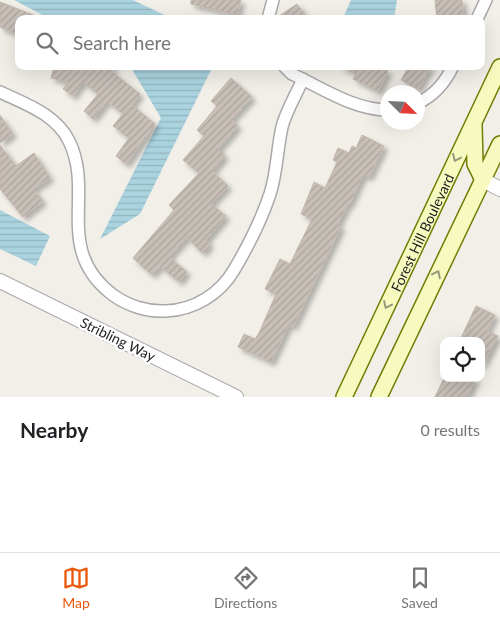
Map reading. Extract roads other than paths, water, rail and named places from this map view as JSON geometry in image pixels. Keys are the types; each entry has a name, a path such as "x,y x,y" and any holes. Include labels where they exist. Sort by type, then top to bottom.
{"main road":[{"name":"Forest Hill Boulevard","path":"344,397 500,67"},
{"path":"474,121 475,164 482,180"},
{"path":"379,397 500,144"}],"street":[{"path":"269,15 273,0"},
{"path":"479,15 486,0"},
{"path":"288,70 292,74 363,107 380,109"},
{"path":"425,99 433,94 446,81 451,70"},
{"path":"0,92 46,115 60,127 69,142 76,166 79,240 84,259 93,276 119,299 136,307 165,311 184,308 210,296 224,284 236,268 269,196 282,126 303,79"},
{"path":"482,180 500,189"},
{"name":"Stribling Way","path":"0,281 236,397"}],"water":[{"path":"14,0 133,0 165,15 42,15"},
{"path":"351,0 397,0 395,15 344,15"},
{"path":"132,70 211,70 140,214 100,239 161,118"},
{"path":"0,210 50,236 36,266 0,249"}]}
